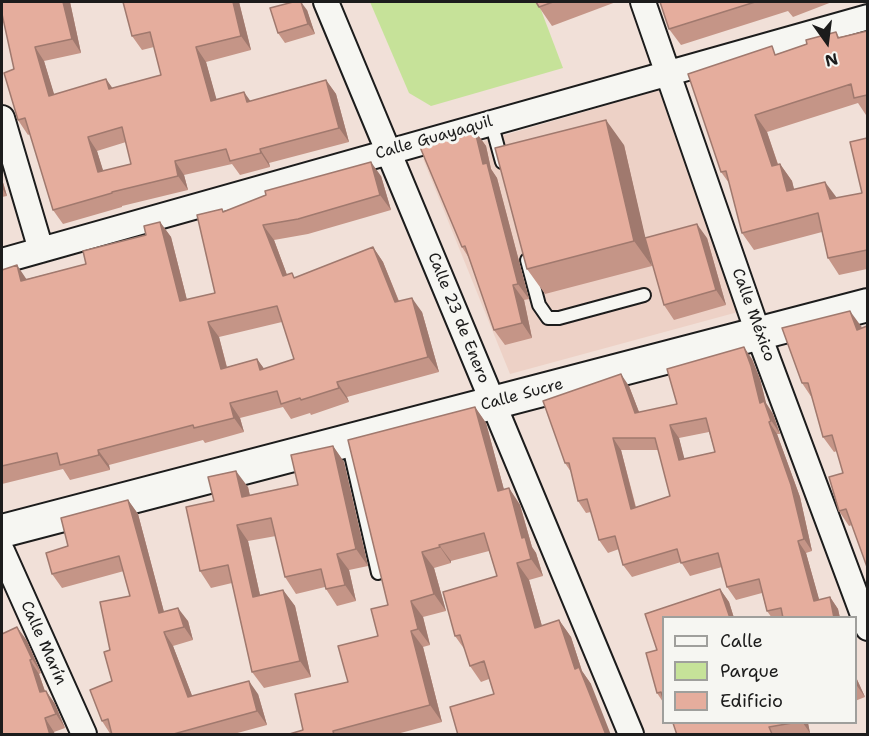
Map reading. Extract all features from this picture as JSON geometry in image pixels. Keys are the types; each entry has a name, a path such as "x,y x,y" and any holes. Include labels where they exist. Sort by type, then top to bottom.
{"street":[{"name":"Calle 23 de Enero","path":"326,2 631,735"},
{"name":"Calle México","path":"643,2 758,333 867,628"},
{"name":"Calle Guayaquil","path":"2,261 867,16"},
{"path":"2,118 41,250"},
{"name":"Calle Sucre","path":"2,531 867,304"},
{"name":"Calle Marín","path":"2,551 84,735"}],"lane":[{"path":"491,122 506,161"},
{"path":"524,249 538,305 548,318 559,318 644,296"},
{"path":"348,441 378,573"}],"shaded area":[{"path":"659,90 738,312 510,374 423,159"}],"green space":[{"path":"370,2 538,2 563,68 431,106 409,93"}],"building":[{"path":"2,2 63,2 72,39 35,47 49,96 106,79 109,89 161,75 150,32 132,36 123,2 233,2 241,36 196,47 211,101 244,92 247,102 326,80 339,128 260,149 261,153 230,161 226,149 175,161 178,176 112,192 53,210 25,118 18,120 4,73 14,69 2,14","holes":["122,127 131,164 98,172 88,137"]},
{"path":"301,2 308,24 278,33 270,8"},
{"path":"536,2 553,2 539,7"},
{"path":"660,2 755,2 669,29"},
{"path":"867,31 867,95 854,98 851,84 755,115 772,166 780,164 787,191 825,182 830,199 862,193 850,142 867,138 867,250 828,258 818,213 742,233 726,171 721,172 688,74 772,46 775,55 807,44 806,40 836,32 838,38"},
{"path":"606,120 634,241 527,269 495,148"},
{"path":"475,131 483,164 487,163 518,284 513,285 522,323 494,330 465,246 462,247 420,147"},
{"path":"371,162 380,195 298,219 263,225 283,276 292,273 294,278 373,247 395,302 412,298 428,357 337,382 339,388 301,400 300,398 281,404 277,391 230,403 234,418 194,428 193,425 98,450 99,455 60,465 57,453 2,466 2,270 17,265 21,281 86,264 83,251 146,235 144,226 160,222 180,301 215,293 197,215 222,209 223,212 266,195 265,191","holes":["277,306 294,359 260,370 257,359 221,369 208,322"]},
{"path":"697,224 716,290 664,305 645,238"},
{"path":"850,311 857,330 867,326 867,567 846,509 839,511 829,477 843,473 832,435 823,437 808,383 802,383 782,328"},
{"path":"744,347 760,403 764,401 791,485 804,539 798,541 814,601 830,597 834,616 783,616 781,608 767,611 759,579 727,587 718,553 681,563 677,549 623,565 615,536 599,540 587,499 578,501 569,463 565,463 543,401 621,374 635,413 677,404 667,369","holes":["706,418 715,452 679,460 670,425","613,438 655,438 670,496 631,509"]},
{"path":"475,407 498,491 509,488 522,538 525,537 531,559 517,563 535,628 559,620 575,669 579,667 606,735 458,735 450,707 494,694 484,661 470,666 460,635 455,636 443,592 497,576 484,533 422,552 434,594 411,601 418,629 411,631 430,705 333,731 334,735 286,735 303,730 295,694 348,682 338,646 378,636 371,609 388,605 348,440"},
{"path":"333,446 356,549 337,554 345,585 326,589 321,569 285,577 271,518 237,525 253,597 283,590 300,661 252,672 228,565 200,571 186,507 214,501 208,477 236,471 242,497 298,485 291,455"},
{"path":"128,500 159,613 178,608 184,627 164,632 188,697 249,681 257,711 170,735 112,735 108,719 102,721 90,690 112,681 104,652 110,650 100,602 130,596 119,556 52,574 46,553 68,546 61,518"},
{"path":"720,589 729,616 662,616 662,695 661,692 657,693 646,653 657,650 645,614"},
{"path":"17,627 32,659 30,660 40,692 46,691 56,714 45,718 50,735 2,735 2,634"},
{"path":"673,724 786,724 769,727 772,734 770,735 677,735"}]}
